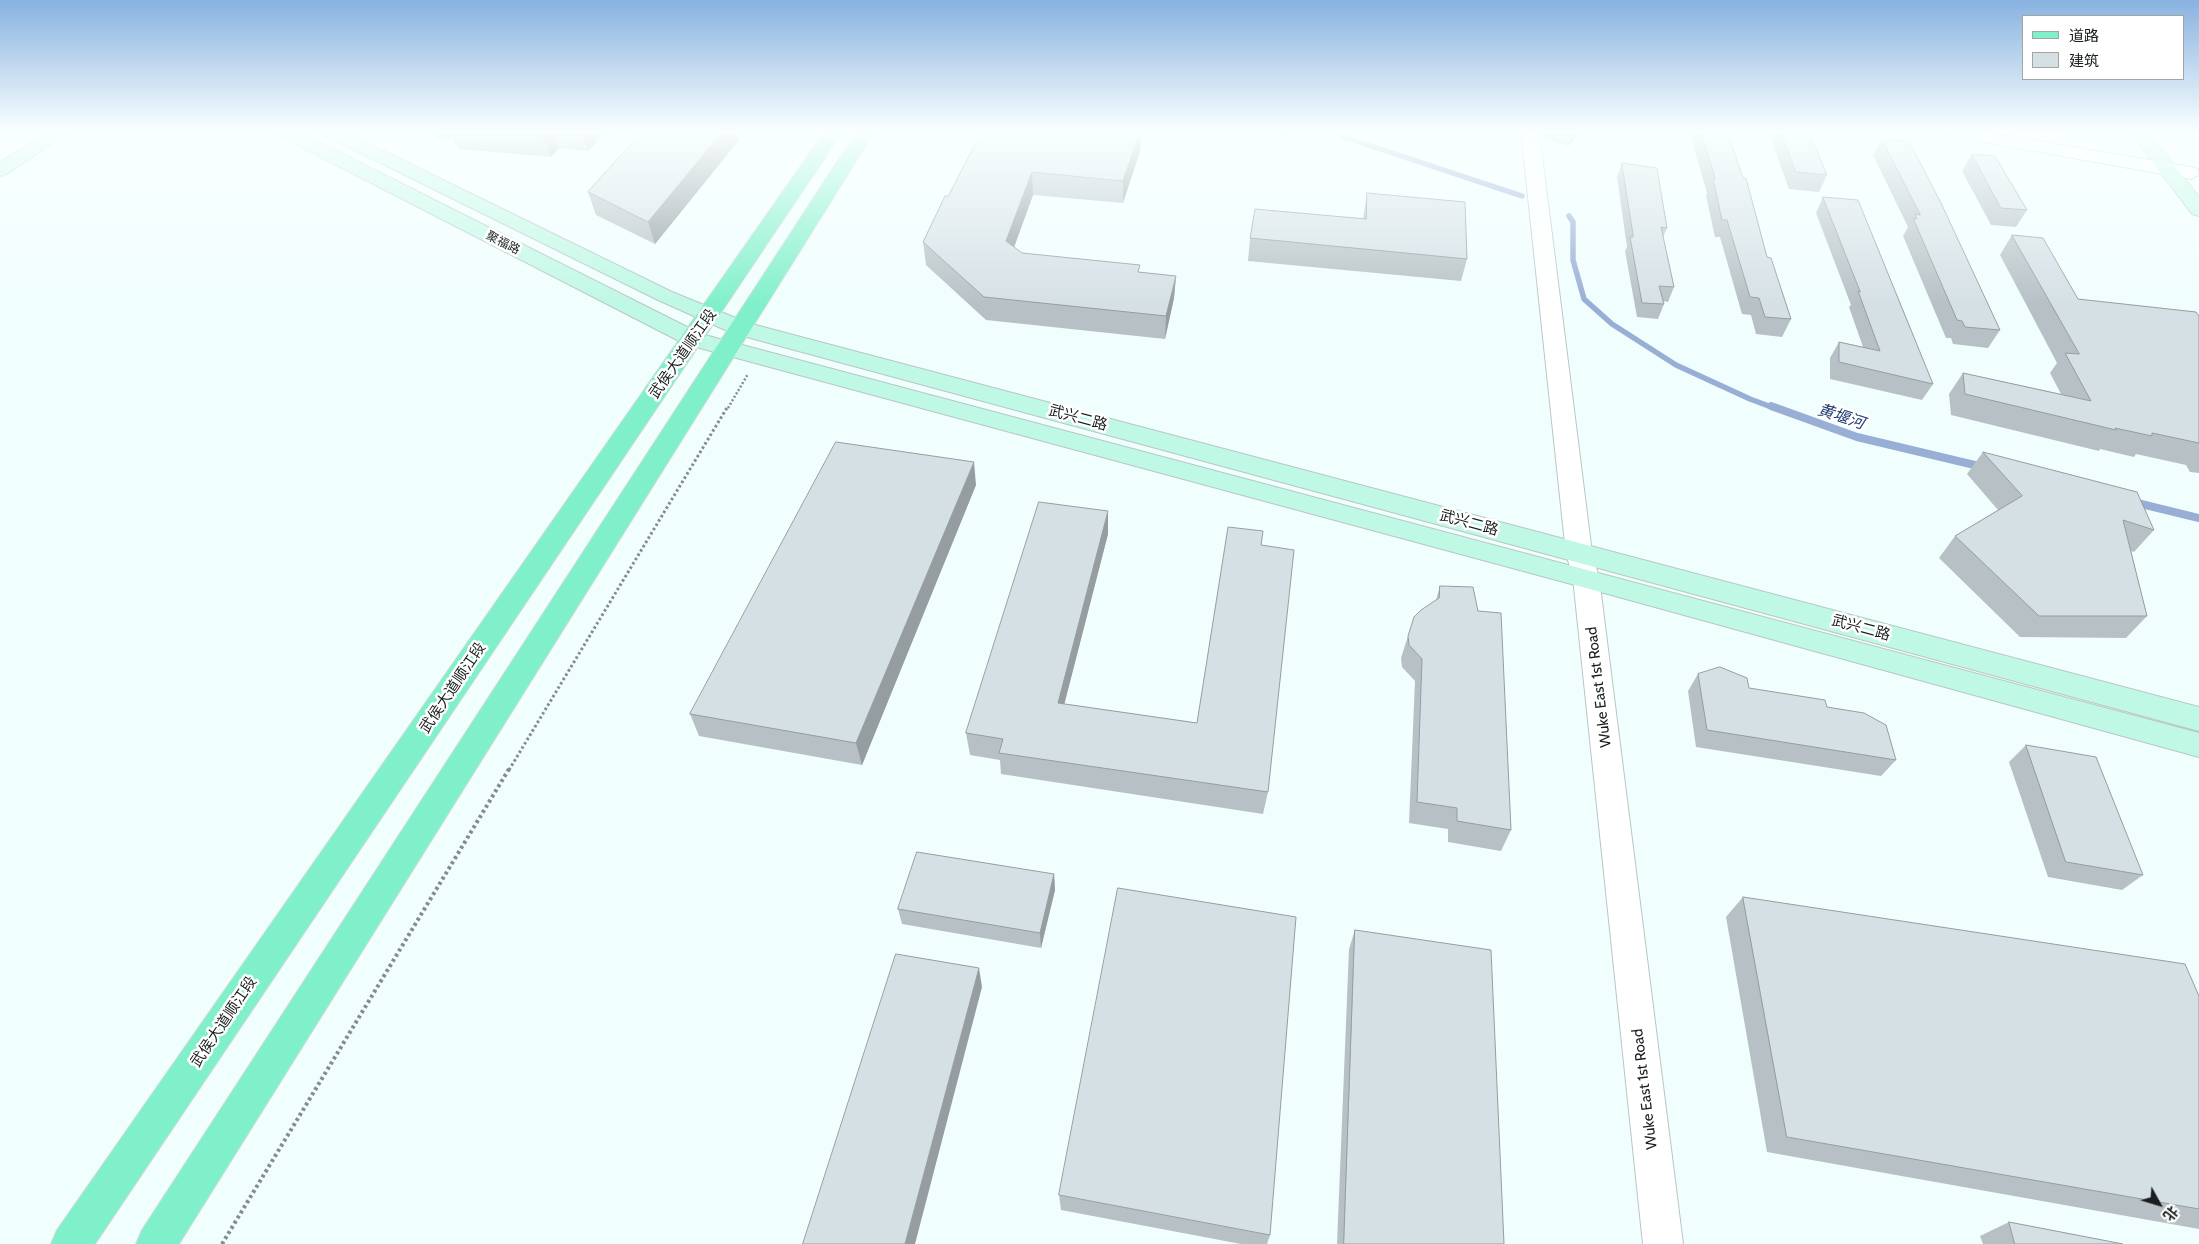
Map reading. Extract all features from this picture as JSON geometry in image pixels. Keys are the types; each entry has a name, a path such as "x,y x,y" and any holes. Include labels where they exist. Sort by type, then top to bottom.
{"main road":[{"name":"武侯大道顺江段","path":"71,1244 795,189"},
{"name":"武侯大道顺江段","path":"156,1244 829,189"},
{"path":"586,496 630,498"}],"street":[{"name":"聚福路","path":"398,189 693,340 732,339"},
{"path":"449,189 709,316 732,339 758,357 1583,565 2199,745"},
{"name":"Wuke East 1st Road","path":"1537,189 1663,1244"},
{"path":"2183,189 2199,210"},
{"name":"武兴二路","path":"732,339 1583,565 2199,719"}],"path":[{"path":"222,1244 758,357"}],"building":[{"path":"591,189 675,189 648,222 588,192"},
{"path":"952,189 1026,189 1006,241 1022,253 1140,265 1138,272 1176,276 1166,316 984,297 923,242 945,196 948,196"},
{"path":"1626,189 1661,189 1667,228 1661,227 1674,287 1659,286 1664,304 1642,303 1630,237 1633,237"},
{"path":"1715,189 1749,189 1767,257 1771,258 1791,319 1765,317 1759,298 1750,297 1727,220 1722,220"},
{"path":"1907,189 1934,189 2000,330 1965,327 1962,321 1957,320 1913,218 1917,219 1915,214 1920,215"},
{"path":"1991,189 2015,189 2027,210 2001,208"},
{"path":"1367,193 1465,202 1467,259 1250,238 1255,209 1366,219"},
{"path":"1823,197 1858,200 1933,384 1839,362 1839,342 1880,351 1858,291 1860,292"},
{"path":"2012,235 2043,238 2078,299 2196,312 2199,316 2199,443 2152,433 2152,436 2115,428 2116,430 1965,394 1963,373 2091,401 2065,353 2079,354"},
{"path":"836,442 974,462 856,743 690,714"},
{"path":"1983,452 2137,492 2154,530 2123,520 2147,616 2039,616 1955,536 2022,496"},
{"path":"1039,502 1108,511 1058,703 1197,723 1228,527 1263,531 1261,545 1294,550 1268,792 999,753 1003,739 966,733"},
{"path":"1440,586 1473,587 1478,611 1501,613 1511,830 1457,821 1457,808 1417,802 1422,659 1409,645 1408,636 1414,617 1439,598"},
{"path":"1720,667 1747,678 1749,688 1825,700 1827,707 1864,713 1886,725 1896,760 1707,730 1698,674"},
{"path":"2026,745 2096,757 2143,875 2066,862"},
{"path":"917,852 1054,874 1040,933 898,909"},
{"path":"1118,888 1296,917 1270,1235 1059,1195"},
{"path":"1743,897 2185,964 2199,996 2199,1209 1787,1137"},
{"path":"1355,930 1491,950 1504,1244 1344,1244"},
{"path":"896,954 979,968 905,1244 803,1244"},
{"path":"2009,1222 2123,1244 2015,1244"}],"waterway":[{"name":"黄堰河","path":"1501,189 1522,196"},
{"name":"黄堰河","path":"1569,216 1573,222 1573,260 1584,299 1612,324 1676,365 1774,408"},
{"name":"黄堰河","path":"1771,406 1857,437 1983,467"},
{"name":"黄堰河","path":"2133,502 2199,518"}]}
